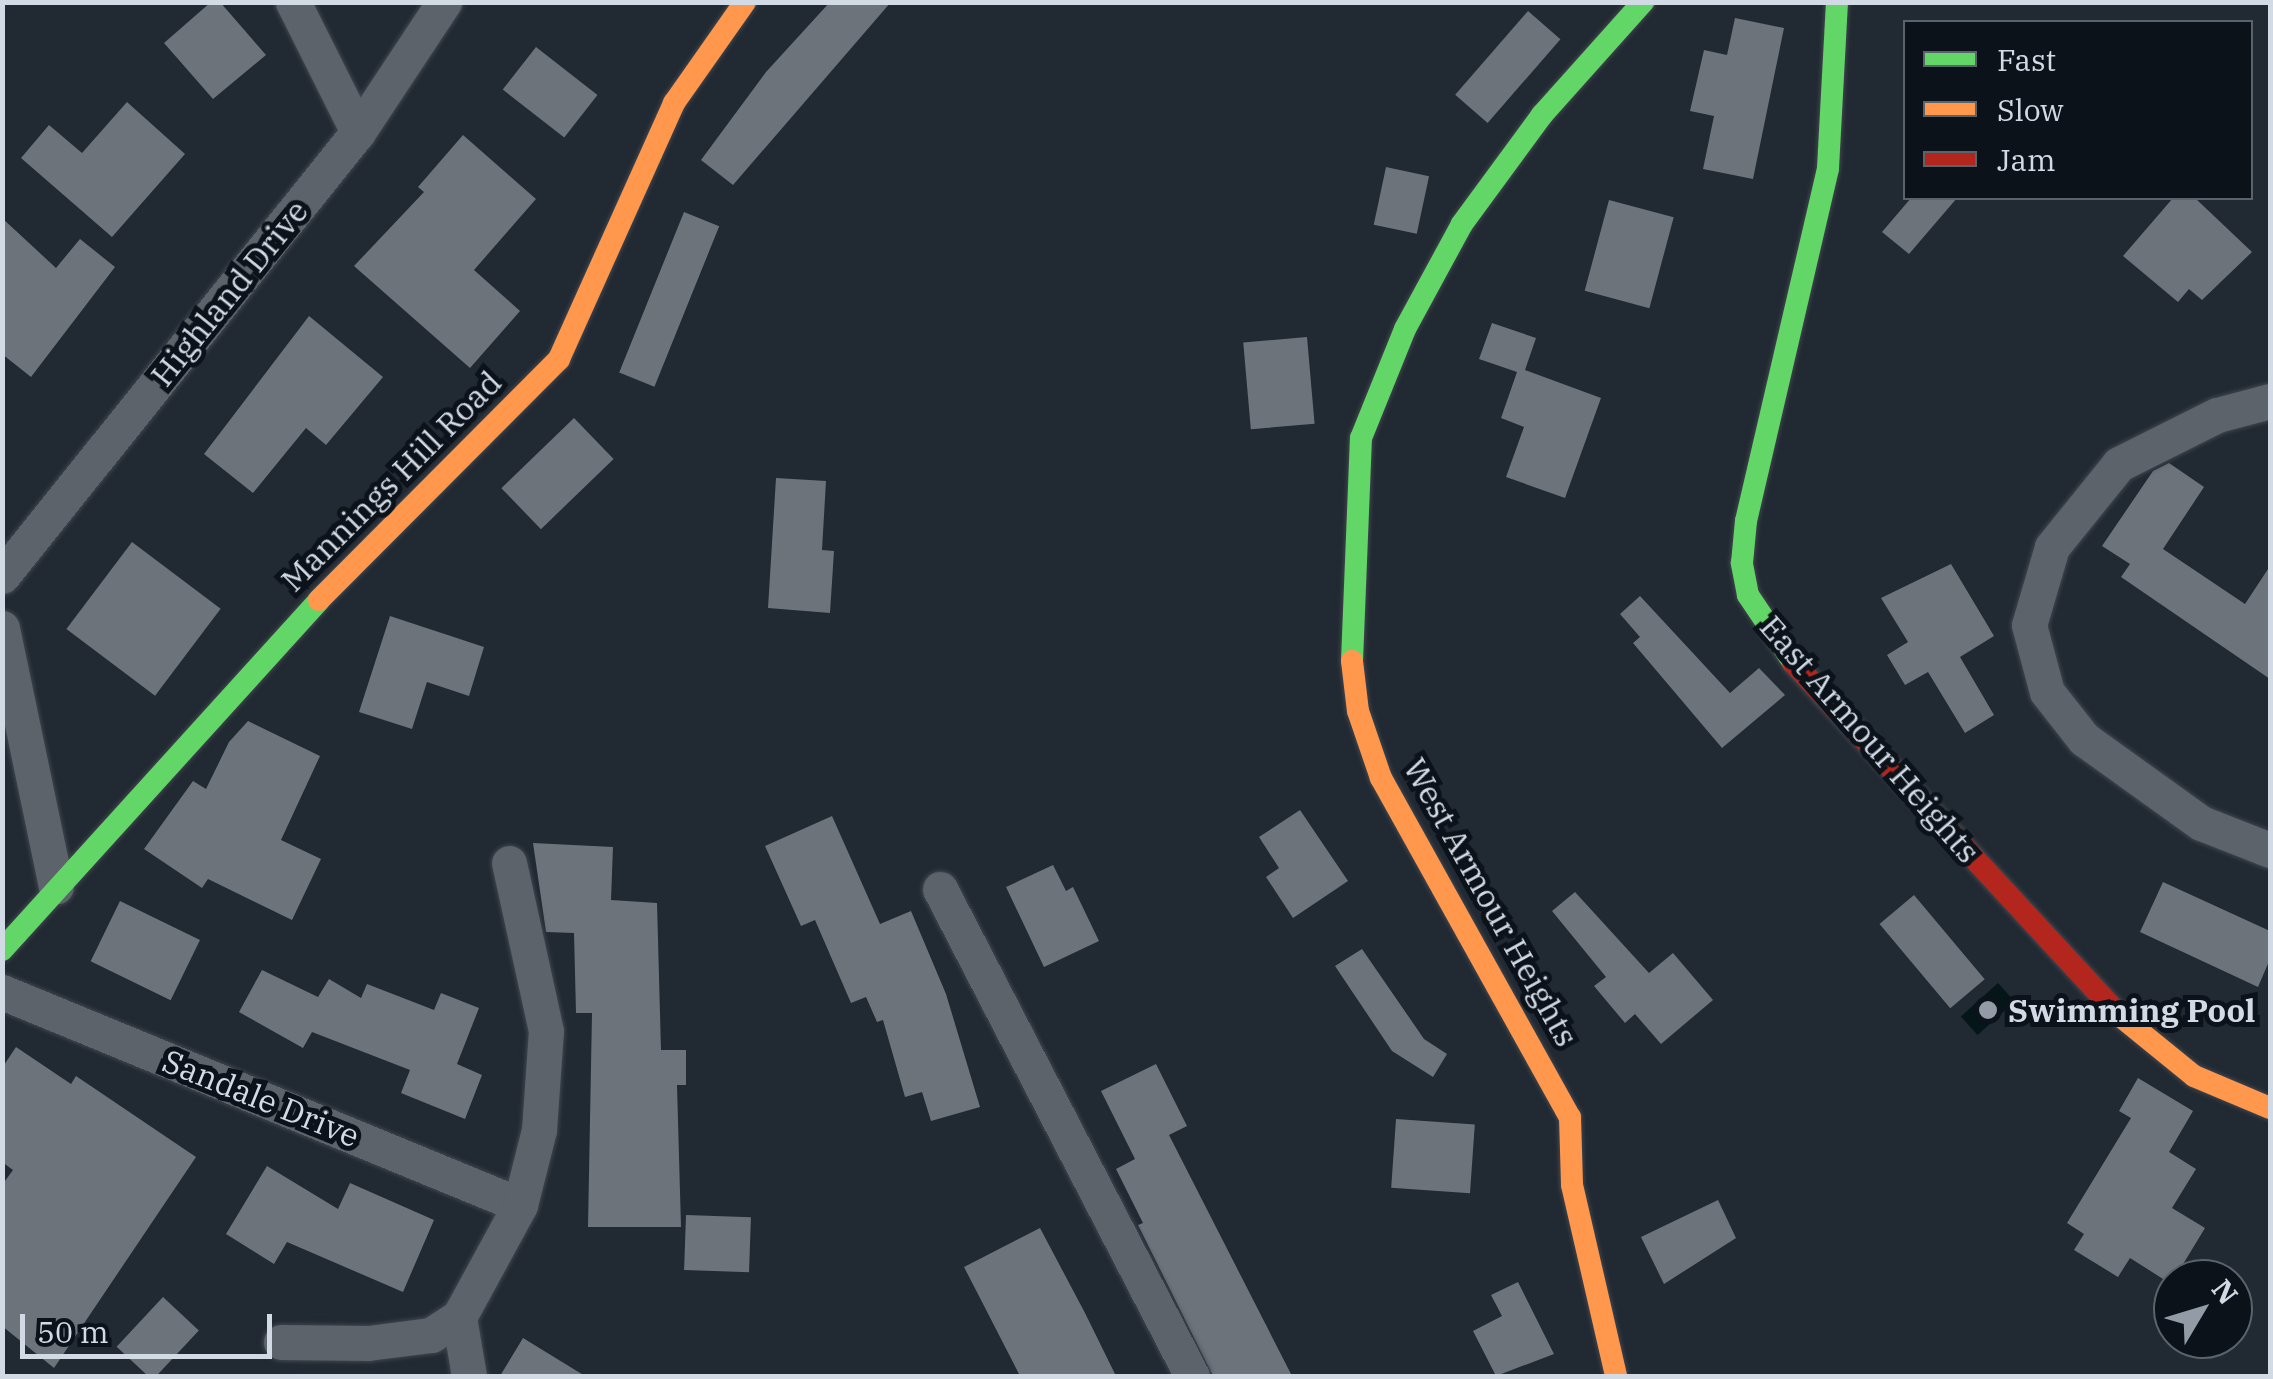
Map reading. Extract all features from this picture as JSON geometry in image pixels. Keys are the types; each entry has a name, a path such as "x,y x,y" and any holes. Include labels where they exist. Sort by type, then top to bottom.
{"street":[{"path":"294,2 358,132"},
{"name":"Highland Drive","path":"2,576 358,132 444,2"},
{"name":"Mannings Hill Road","path":"2,950 380,532 558,359 674,103 745,2"},
{"name":"West Armour Heights","path":"1616,1376 1572,1185 1570,1117 1381,778 1358,711 1348,633 1361,438 1405,329 1462,224 1542,115 1643,2"},
{"name":"East Armour Heights","path":"1836,2 1828,168 1746,521 1742,564 1748,594 1782,650 2138,1035 2194,1076 2270,1108"},
{"path":"2270,402 2217,415 2118,464 2052,547 2029,625 2047,692 2084,739 2201,823 2270,850"},
{"path":"2,628 56,886"},
{"path":"469,1376 460,1317 520,1205 539,1130 546,1031 510,863"},
{"path":"940,888 1192,1376"},
{"name":"Sandale Drive","path":"2,992 520,1205"},
{"path":"280,1342 415,1337 460,1317"}],"shaded area":[{"name":"Swimming Pool","path":"1998,983 2015,1002 1978,1035 1961,1016"}],"building":[{"path":"211,2 220,2 266,55 213,99 164,43"},
{"path":"830,2 891,2 733,185 701,160 766,72"},
{"path":"1528,11 1560,39 1488,123 1455,95"},
{"path":"1735,18 1784,28 1753,179 1703,169 1714,116 1690,111 1704,50 1727,55"},
{"path":"536,47 597,95 564,138 503,90"},
{"path":"127,102 185,154 112,237 21,158 49,125 82,153"},
{"path":"463,135 536,199 474,270 520,311 470,368 354,266 424,192 418,187"},
{"path":"1386,167 1429,176 1417,234 1374,225"},
{"path":"1609,200 1674,217 1649,308 1585,291"},
{"path":"1909,200 1955,200 1909,254 1882,232"},
{"path":"2171,200 2197,200 2252,252 2202,300 2189,289 2178,302 2123,256"},
{"path":"684,212 719,226 654,387 619,372"},
{"path":"2,218 56,268 80,239 115,267 31,377 2,354"},
{"path":"309,316 383,377 326,445 306,428 253,493 204,454"},
{"path":"1492,323 1536,338 1525,370 1601,398 1565,498 1506,477 1524,427 1501,418 1517,372 1479,359"},
{"path":"1307,337 1315,424 1251,429 1243,343"},
{"path":"574,418 614,459 541,529 501,488"},
{"path":"2169,463 2204,487 2163,549 2245,604 2270,566 2270,679 2121,577 2130,564 2102,546 2153,471"},
{"path":"776,478 826,481 822,550 834,551 830,613 768,608"},
{"path":"132,542 221,609 155,696 66,629"},
{"path":"1951,564 1994,636 1960,657 1994,715 1965,733 1928,672 1905,685 1887,655 1908,642 1881,598"},
{"path":"1640,596 1730,693 1759,668 1785,695 1722,748 1633,643 1640,637 1620,614"},
{"path":"390,616 484,647 469,696 427,682 412,729 359,712"},
{"path":"248,721 320,756 281,840 321,859 292,920 208,879 202,888 144,849 193,781 206,789 229,742"},
{"path":"1300,810 1348,881 1293,918 1266,877 1279,868 1259,837"},
{"path":"832,816 880,924 911,911 946,994 980,1107 931,1121 922,1092 905,1097 883,1020 877,1022 866,997 851,1003 815,920 801,926 765,846"},
{"path":"533,843 613,847 611,900 657,903 661,1050 686,1050 686,1085 677,1085 681,1227 588,1227 592,1013 576,1013 574,933 546,932"},
{"path":"1053,865 1066,891 1073,887 1099,941 1044,967 1006,887"},
{"path":"2163,882 2270,931 2270,959 2258,987 2140,932"},
{"path":"1575,892 1649,973 1673,953 1713,1000 1661,1044 1635,1014 1625,1023 1594,986 1606,977 1552,911"},
{"path":"1914,895 1985,979 1950,1008 1880,924"},
{"path":"120,901 200,940 171,1000 91,961"},
{"path":"1362,949 1424,1039 1447,1054 1433,1077 1392,1051 1335,966"},
{"path":"262,970 318,997 329,979 361,998 367,984 434,1010 441,993 479,1008 457,1064 482,1075 465,1119 401,1093 410,1070 312,1032 303,1048 239,1012"},
{"path":"16,1047 71,1084 76,1076 196,1157 54,1368 2,1326 2,1185 13,1170 2,1162 2,1068"},
{"path":"1156,1064 1187,1126 1169,1135 1292,1376 1213,1376 1138,1225 1143,1223 1116,1169 1135,1159 1101,1091"},
{"path":"2138,1078 2193,1111 2169,1152 2196,1169 2172,1208 2205,1228 2186,1259 2153,1259 2153,1273 2130,1258 2118,1277 2074,1250 2084,1234 2067,1223 2131,1118 2119,1111"},
{"path":"1396,1119 1475,1125 1470,1193 1391,1188"},
{"path":"267,1166 338,1209 350,1183 434,1220 403,1292 287,1242 274,1264 226,1234"},
{"path":"1718,1200 1736,1238 1664,1284 1641,1237"},
{"path":"686,1215 751,1217 749,1272 684,1270"},
{"path":"1040,1228 1116,1376 1020,1376 964,1267"},
{"path":"1518,1282 1554,1354 1496,1376 1473,1331 1502,1316 1491,1295"},
{"path":"163,1297 199,1330 156,1376 148,1376 117,1347"},
{"path":"523,1338 585,1376 500,1376"}],"traffic: fast":[{"path":"1352,661 1361,438 1405,329 1462,224 1542,115 1643,2"},
{"path":"1793,662 1748,595 1742,563 1746,521 1828,168 1837,2"},
{"path":"2,950 319,600"}],"traffic: slow":[{"path":"319,600 559,359 674,103 745,2"},
{"path":"1352,661 1358,711 1381,778 1570,1117 1572,1185 1616,1376"},
{"path":"2119,1015 2194,1076 2270,1108"}],"traffic: jam":[{"path":"1793,662 2119,1015"}],"place":[{"name":"Swimming Pool","path":"1988,1010"}]}
